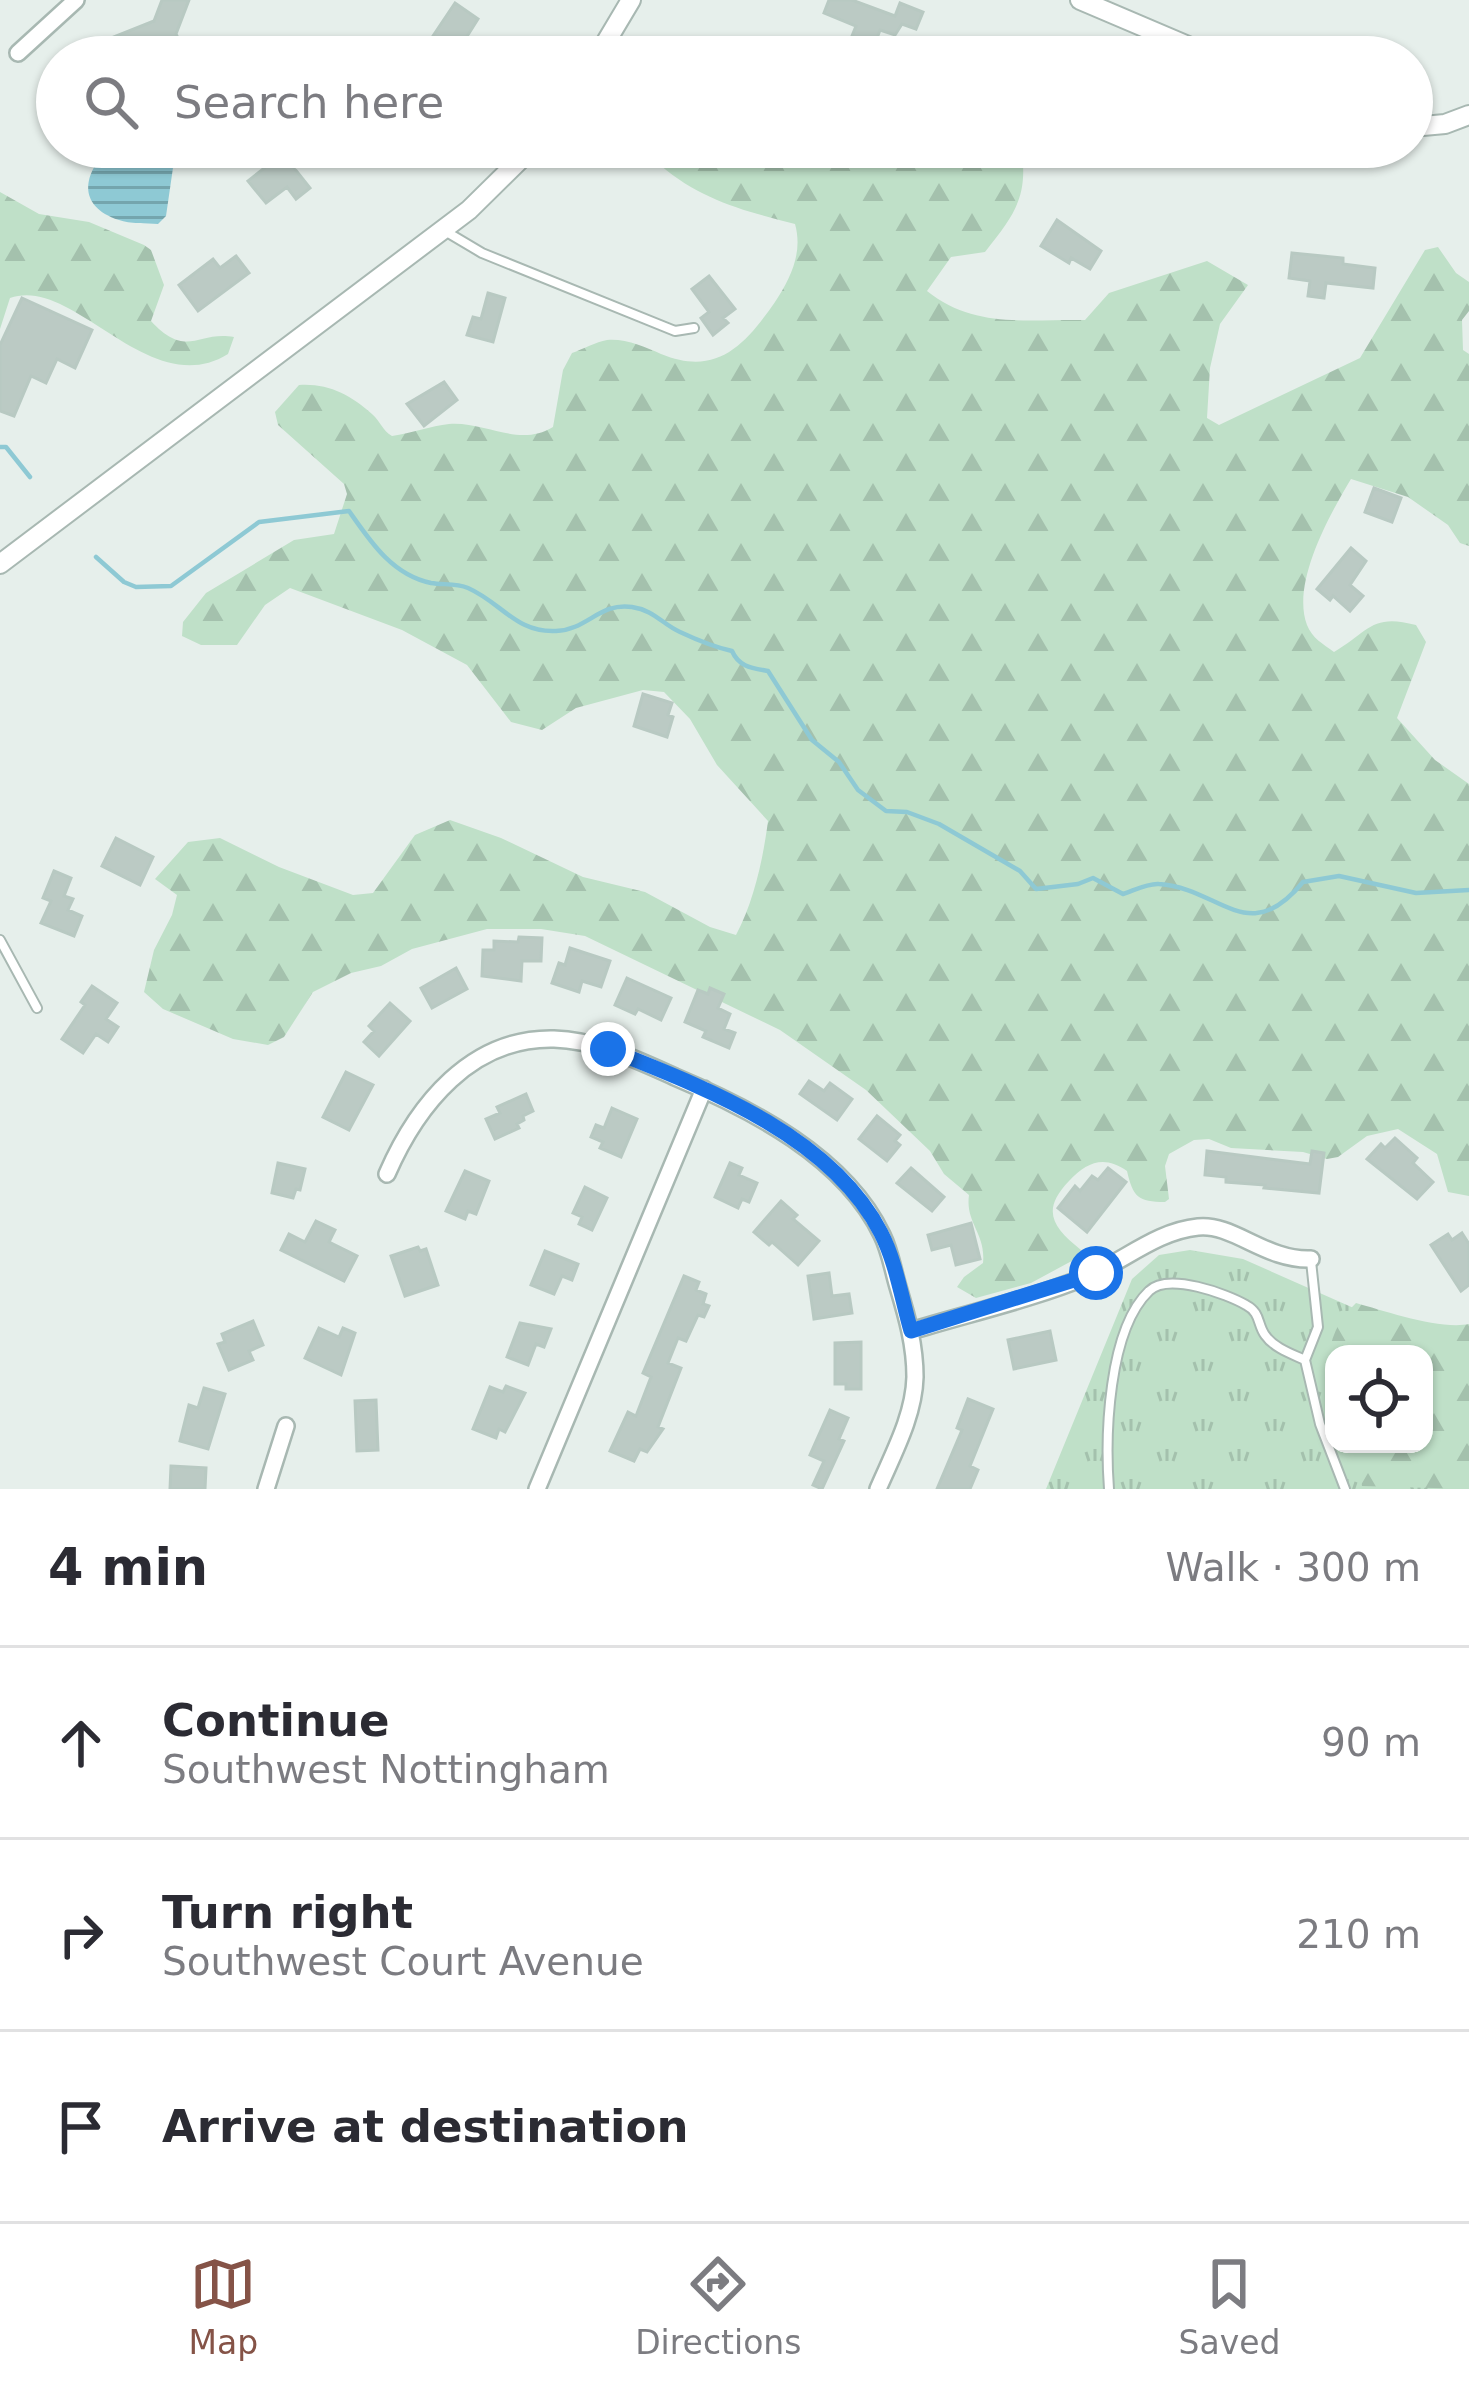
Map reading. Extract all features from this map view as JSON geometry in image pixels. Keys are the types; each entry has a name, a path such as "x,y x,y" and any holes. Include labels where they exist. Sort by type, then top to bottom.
{"street":[{"path":"37,36 76,0"},
{"path":"610,36 631,0"},
{"path":"1080,0 1165,36"},
{"path":"18,53 36,37"},
{"path":"1433,125 1469,115"},
{"path":"0,564 443,230 513,168"},
{"path":"387,1174 410,1127 441,1087 466,1066 521,1042 553,1039 608,1049 704,1089 787,1136 851,1191 883,1236 911,1331 913,1397 878,1489"},
{"path":"537,1489 704,1089"},
{"path":"911,1331 1077,1281 1141,1247 1196,1227 1221,1230 1287,1260 1311,1259"},
{"path":"266,1489 286,1426"}],"lane":[{"path":"443,230 482,253 675,331 694,328"},
{"path":"0,940 38,1008"},
{"path":"1311,1259 1318,1327 1305,1360 1319,1424 1346,1489"},
{"path":"1109,1489 1105,1442 1111,1382 1130,1321 1150,1290 1188,1284 1245,1304 1258,1314 1264,1334 1305,1360"}],"green space":[{"path":"664,168 1023,168 1017,204 985,252 951,257 927,291 982,317 1085,320 1109,293 1207,261 1248,285 1220,324 1210,368 1207,418 1219,425 1360,358 1425,250 1438,247 1456,273 1469,282 1469,311 1462,320 1463,350 1469,354 1469,546 1408,497 1351,479 1315,549 1303,608 1312,634 1334,652 1380,623 1416,625 1426,642 1397,718 1435,760 1469,784 1469,1196 1448,1192 1437,1154 1398,1129 1367,1136 1338,1157 1327,1159 1194,1140 1169,1154 1165,1166 1169,1199 1165,1202 1138,1196 1127,1171 1119,1166 1103,1162 1082,1169 1060,1191 1053,1210 1057,1226 1081,1250 1081,1256 1031,1283 976,1298 957,1287 983,1263 969,1195 866,1090 780,1030 585,936 541,929 487,929 412,949 313,992 284,1037 268,1045 233,1039 163,1009 144,992 154,950 177,895 155,879 188,842 220,838 353,895 373,893 415,835 450,820 583,877 645,892 710,927 736,935 757,880 768,821 717,765 690,719 664,692 643,690 576,708 542,730 511,722 467,665 402,630 290,588 265,605 237,645 201,645 182,636 183,622 206,593 294,540 334,534 347,494 344,484 278,425 275,412 299,385 329,388 347,396 392,436 449,424 527,435 553,427 563,370 572,353 614,340 698,362 728,353 741,343 775,302 790,274 798,245 795,224 707,196"},
{"path":"0,192 39,214 89,222 144,245 151,250 164,285 151,321 163,333 184,341 234,337 228,354 199,365 170,363 141,352 60,304 35,296 10,298 0,329"},
{"path":"1190,1250 1243,1259 1469,1359 1469,1489 1046,1489 1132,1279 1159,1255"},
{"path":"1356,1303 1428,1322 1469,1324 1469,1489 1362,1486 1358,1453 1433,1453 1433,1345 1331,1345 1340,1322"}],"water":[{"path":"94,168 173,168 166,216 158,224 133,223 105,214 90,198"}],"building":[{"path":"162,0 189,0 177,36 116,36 154,21"},
{"path":"829,0 852,0 895,16 900,3 923,12 916,29 902,24 895,35 880,30 878,36 852,36 856,26 824,13"},
{"path":"455,3 478,19 467,36 433,36"},
{"path":"264,168 294,168 310,188 296,199 287,187 266,203 248,181"},
{"path":"1057,220 1101,251 1090,269 1041,246"},
{"path":"1292,253 1343,258 1343,264 1375,268 1373,288 1326,283 1324,298 1308,296 1310,281 1289,278"},
{"path":"236,256 249,273 198,311 179,285 213,259 220,268"},
{"path":"709,276 735,309 723,318 728,323 713,335 701,318 709,312 692,289"},
{"path":"488,293 505,298 493,342 467,335 473,317 481,319"},
{"path":"22,298 92,330 75,368 57,359 46,383 31,376 14,416 0,411 0,345"},
{"path":"444,382 457,400 424,426 407,404"},
{"path":"1374,488 1401,498 1392,522 1365,512"},
{"path":"1351,548 1366,561 1350,585 1363,596 1350,611 1317,589"},
{"path":"643,694 672,703 667,737 634,726"},
{"path":"116,838 153,857 140,885 102,866"},
{"path":"54,871 71,878 64,896 73,899 68,910 82,916 74,936 41,923 51,901 43,898"},
{"path":"519,937 542,938 541,961 522,961 521,981 482,976 483,950 494,950 494,941 518,942"},
{"path":"570,948 610,961 601,987 582,981 579,992 552,983"},
{"path":"456,968 467,989 432,1008 421,988"},
{"path":"627,978 671,998 661,1020 615,1005"},
{"path":"92,986 117,1003 106,1019 118,1027 108,1042 96,1034 83,1053 62,1039"},
{"path":"710,988 724,994 718,1008 730,1014 724,1029 735,1033 729,1048 703,1037 706,1031 685,1022 698,990 708,994"},
{"path":"390,1003 410,1021 379,1056 364,1042 374,1031 369,1026"},
{"path":"346,1072 373,1085 349,1130 323,1117"},
{"path":"809,1081 824,1091 830,1083 852,1099 837,1120 800,1094"},
{"path":"526,1094 533,1111 523,1116 519,1128 495,1139 486,1119 500,1113 497,1107"},
{"path":"612,1108 637,1119 621,1157 600,1148 603,1142 591,1137 596,1125 604,1128"},
{"path":"877,1116 900,1135 895,1141 900,1145 887,1161 859,1139"},
{"path":"1395,1138 1433,1182 1417,1199 1367,1159 1381,1144 1385,1148"},
{"path":"1207,1151 1310,1164 1312,1151 1324,1153 1319,1193 1226,1182 1226,1177 1205,1175"},
{"path":"278,1163 305,1169 293,1198 272,1193"},
{"path":"730,1163 742,1168 739,1175 757,1183 749,1202 742,1199 738,1208 715,1197"},
{"path":"911,1168 944,1197 932,1211 897,1183"},
{"path":"1108,1168 1126,1182 1087,1232 1058,1208 1075,1186 1080,1191 1092,1176 1098,1180"},
{"path":"465,1171 489,1181 476,1214 468,1211 465,1219 446,1211"},
{"path":"585,1187 607,1198 592,1230 579,1224 582,1217 573,1213"},
{"path":"781,1201 797,1215 793,1219 819,1241 798,1265 754,1232"},
{"path":"316,1221 335,1230 329,1242 357,1256 344,1281 281,1250 289,1234 305,1242"},
{"path":"971,1223 980,1259 956,1265 951,1245 932,1250 928,1235"},
{"path":"1462,1233 1469,1244 1469,1285 1461,1291 1431,1245 1448,1234 1452,1240"},
{"path":"426,1249 438,1285 405,1296 391,1256"},
{"path":"545,1251 578,1264 572,1280 562,1276 554,1294 531,1285"},
{"path":"829,1273 832,1296 849,1294 852,1313 814,1319 808,1276"},
{"path":"684,1276 699,1282 696,1290 706,1294 703,1304 709,1306 704,1317 698,1315 686,1341 678,1338 668,1363 681,1368 658,1427 663,1429 647,1452 640,1449 634,1461 610,1451 628,1412 636,1416 651,1377 643,1373"},
{"path":"253,1321 263,1345 249,1351 253,1360 229,1370 218,1344 225,1342 222,1334"},
{"path":"520,1323 551,1329 544,1347 536,1344 528,1365 507,1357"},
{"path":"319,1328 339,1337 343,1328 355,1333 341,1375 305,1358"},
{"path":"1050,1331 1056,1360 1014,1369 1008,1340"},
{"path":"861,1342 861,1389 835,1384 835,1343"},
{"path":"506,1386 525,1393 505,1432 499,1429 496,1438 473,1429 490,1387 503,1392"},
{"path":"204,1388 225,1394 208,1449 180,1441 189,1405 198,1408"},
{"path":"968,1399 993,1409 970,1466 978,1470 970,1489 937,1489 962,1430 957,1428"},
{"path":"376,1400 378,1450 357,1451 355,1401"},
{"path":"830,1410 848,1418 839,1439 844,1441 822,1489 813,1485 824,1461 810,1455"},
{"path":"171,1466 206,1468 205,1489 170,1489"}],"waterway":[{"path":"0,447 6,447 30,477"},
{"path":"96,557 136,587 171,586 259,522 349,511 383,555 405,573 431,583 468,588 530,627 567,629 611,608 632,607 693,638 732,651 742,664 768,671 812,740 839,762 858,790 886,811 907,812 939,824 1020,871 1036,889 1093,878 1123,894 1159,884 1249,913 1266,911 1284,901 1303,882 1339,876 1416,893 1469,890"}],"route":[{"path":"608,1049 742,1107 829,1168 883,1236 911,1331 1096,1273"}]}
